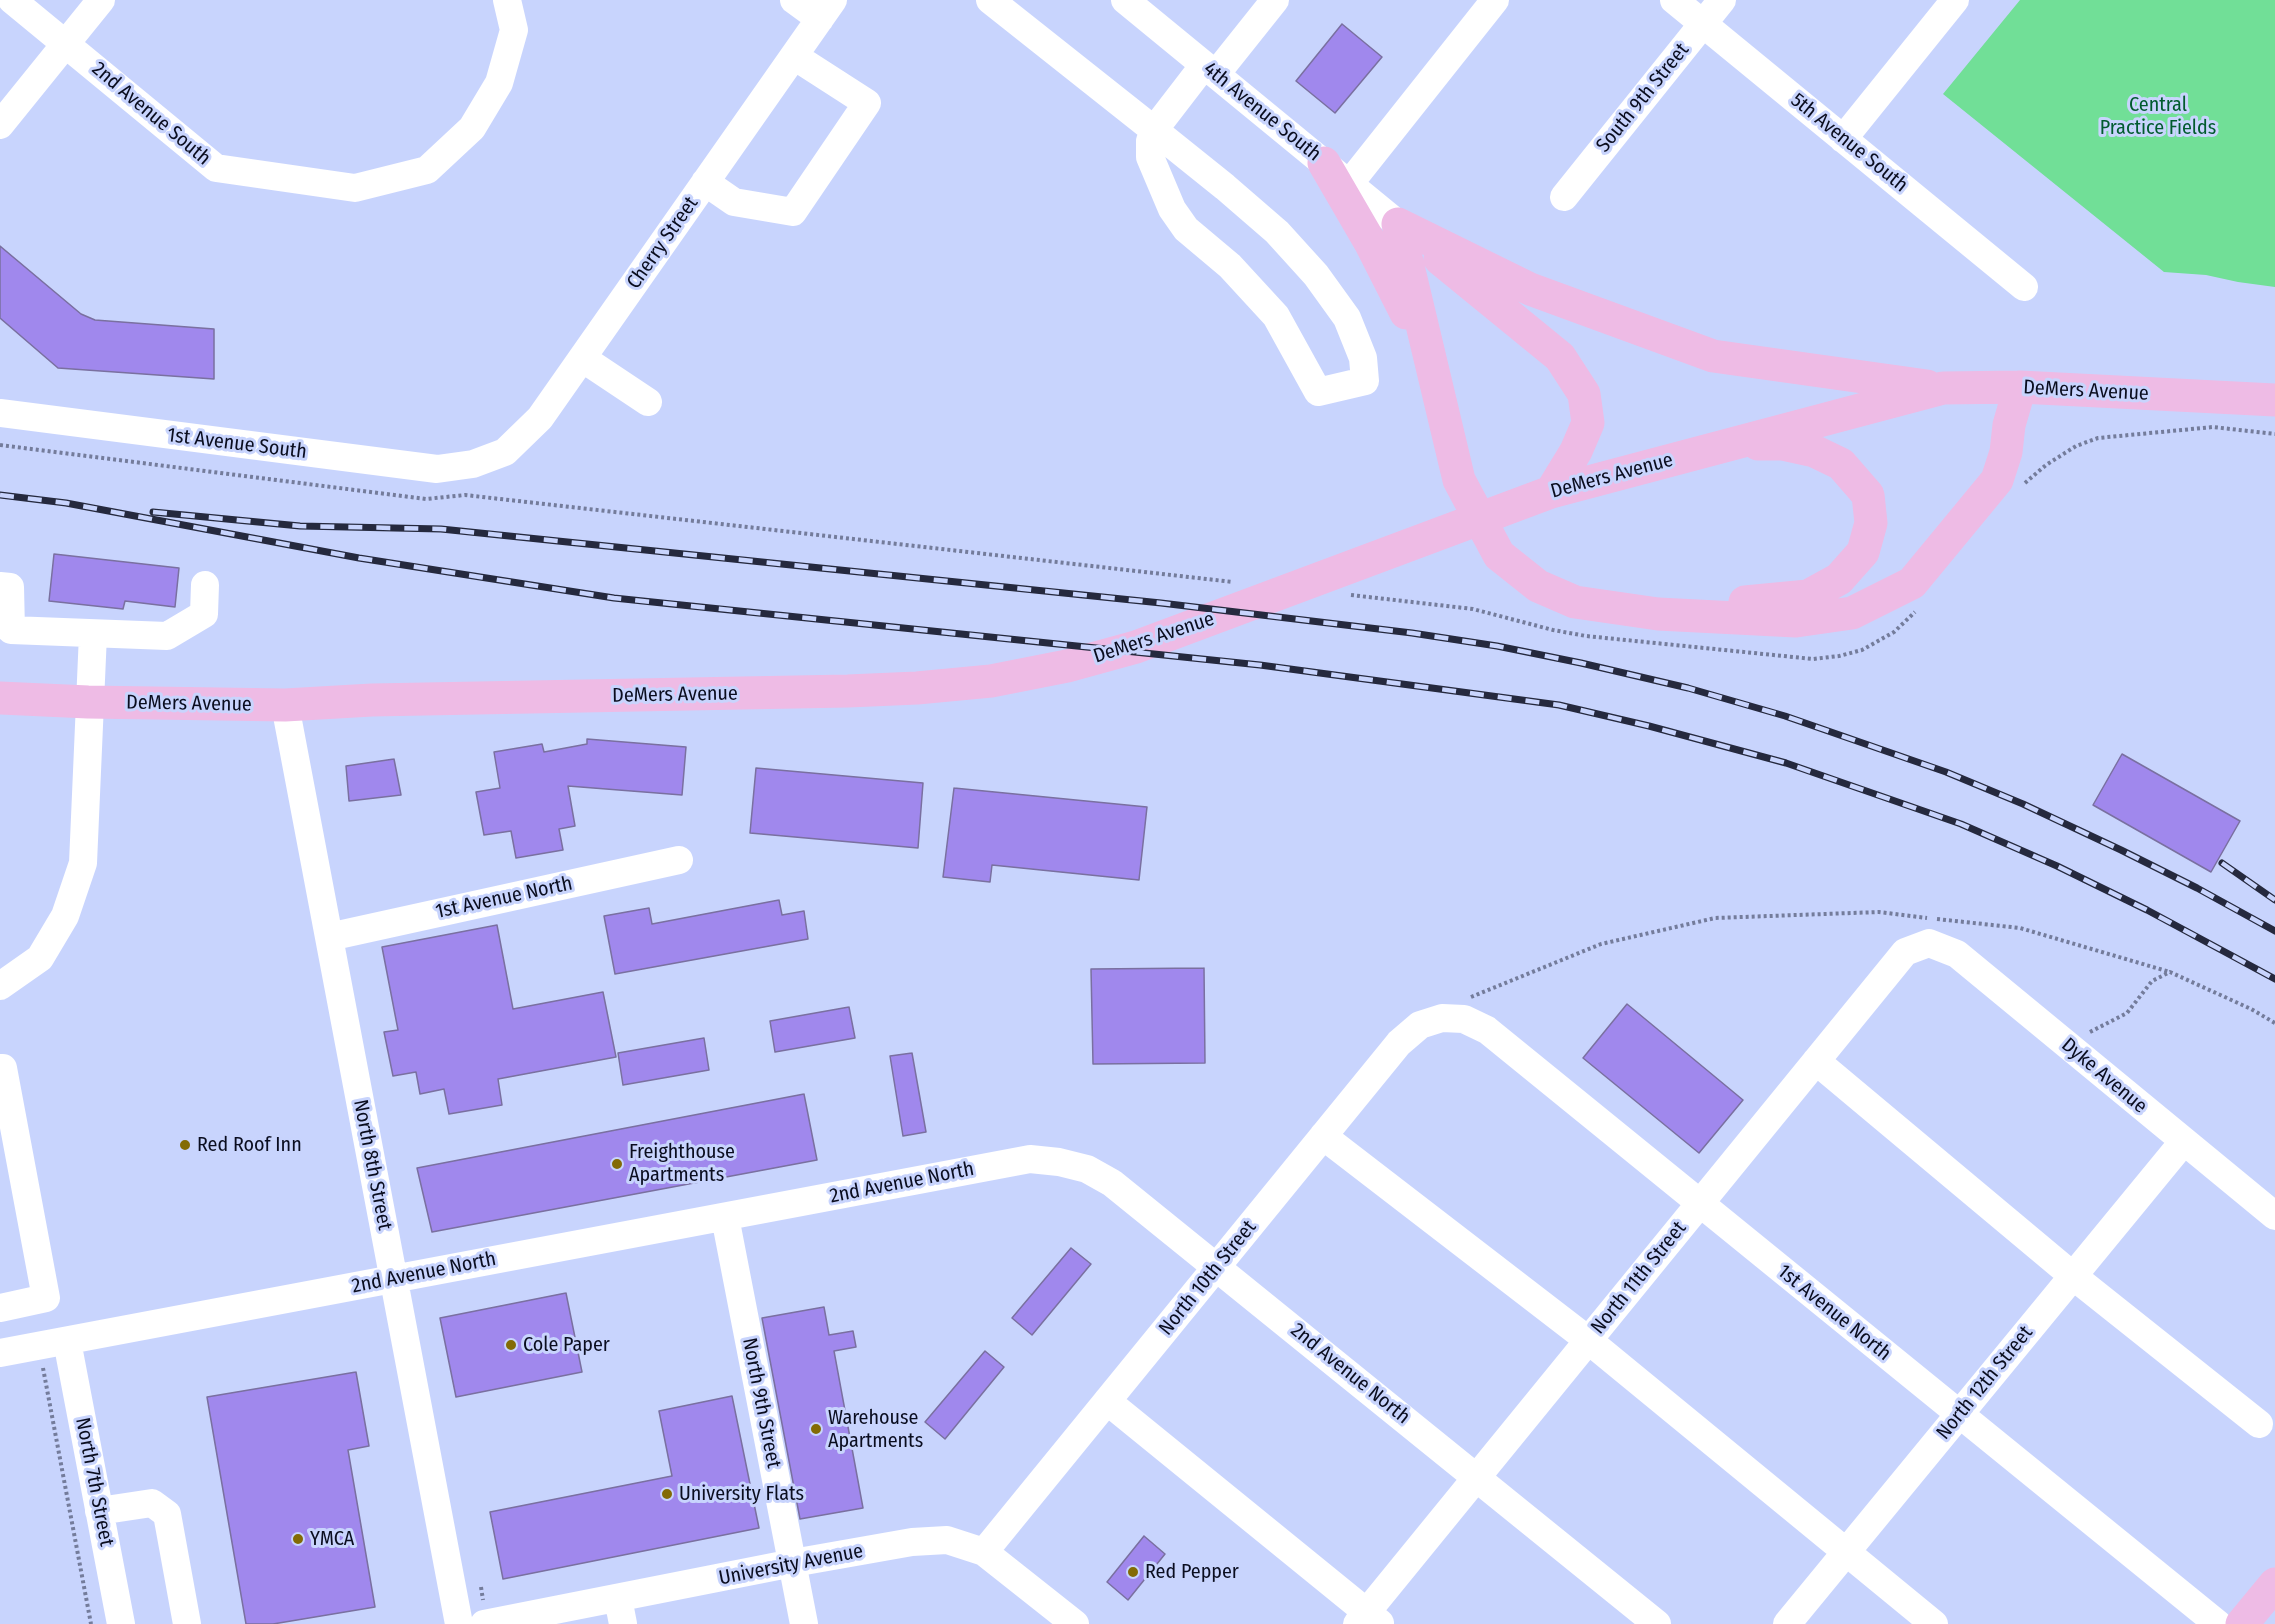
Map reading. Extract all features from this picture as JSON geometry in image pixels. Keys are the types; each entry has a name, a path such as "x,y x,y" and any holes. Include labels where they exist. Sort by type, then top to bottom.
{"main road":[{"path":"1324,163 1371,244 1403,307 1437,387"},
{"path":"1398,224 1459,480 1499,555 1538,586 1575,602 1658,614 1796,621 1852,613 1912,583 1997,480 2006,452 2009,425 2020,387"},
{"path":"1398,224 1530,288 1713,356 1943,388"},
{"path":"1398,224 1560,357 1584,394 1588,423 1576,451 1551,492"},
{"name":"DeMers Avenue","path":"0,698 88,702 285,705 372,700 848,691 917,688 991,681 1067,666 1137,647 1551,492 1943,388 2020,387 2275,400"},
{"path":"1658,614 1808,596 1839,579 1863,552 1871,523 1868,495 1841,464 1814,452 1782,444 1726,444"},
{"path":"2242,1624 2275,1584"}],"street":[{"name":"2nd Avenue South","path":"12,0 216,168 355,188 428,170 472,128 499,83 514,30 507,0"},
{"path":"0,125 101,0"},
{"path":"794,0 827,10"},
{"path":"990,0 1154,130 1225,187 1277,232 1316,275 1347,318 1363,358 1365,381 1318,392 1276,316 1230,266 1186,229 1172,209 1150,157 1150,141 1154,130 1275,0"},
{"name":"4th Avenue South","path":"1125,0 1398,224"},
{"path":"1349,184 1496,0"},
{"name":"5th Avenue South","path":"1674,0 2024,287"},
{"name":"South 9th Street","path":"1564,197 1722,0"},
{"path":"1843,139 1954,0"},
{"name":"Cherry Street","path":"473,464 505,452 533,425 827,10"},
{"path":"705,182 734,202 793,212 867,103 794,56"},
{"path":"582,358 648,402"},
{"name":"1st Avenue South","path":"0,413 437,469 473,464"},
{"path":"0,586 10,587 11,630 167,636 204,614 205,585"},
{"path":"0,986 39,958 65,916 83,862 88,702 93,634"},
{"name":"North 8th Street","path":"285,705 459,1624"},
{"name":"1st Avenue North","path":"329,937 679,860"},
{"name":"Dyke Avenue","path":"1929,943 1957,954 2275,1216"},
{"name":"North 11th Street","path":"1369,1620 1477,1478 1905,952 1929,943"},
{"name":"1st Avenue North","path":"1442,1018 1464,1019 1487,1030 2218,1624"},
{"name":"North 10th Street","path":"984,1552 1399,1043 1420,1025 1442,1018"},
{"path":"1816,1061 2073,1276 2259,1424"},
{"path":"0,1068 3,1068 46,1298 0,1308"},
{"path":"1323,1136 1588,1340 1934,1624"},
{"name":"North 12th Street","path":"1787,1624 2184,1141"},
{"name":"2nd Avenue North","path":"1,1347 39,1346 67,1341 1030,1159 1059,1162 1086,1169 1112,1183 1657,1624"},
{"name":"North 9th Street","path":"725,1217 804,1624"},
{"name":"North 7th Street","path":"67,1341 121,1624"},
{"path":"1107,1401 1369,1620"},
{"path":"99,1512 152,1503 166,1514 187,1624"},
{"name":"University Avenue","path":"484,1624 621,1611 793,1563 912,1542 947,1540 984,1552 1075,1624"}],"path":[{"path":"2076,446 2098,438 2213,427 2275,434"},
{"path":"0,445 426,499 465,495 1236,582"},
{"path":"1343,594 1473,609 1553,630 1586,636 1813,659 1851,653 1880,642 1918,609"},
{"path":"1442,1018 1446,1007 1601,944 1715,918 1879,912 2020,928 2170,972 2275,1023"},
{"path":"2070,1048 2092,1030 2127,1013 2152,981 2170,972"},
{"path":"39,1346 91,1624"}],"green space":[{"name":"Central Practice Fields","path":"2020,0 2275,0 2275,287 2206,275 2164,272 1943,94"}],"building":[{"path":"1342,24 1382,57 1335,113 1296,81"},
{"path":"0,246 81,314 95,320 214,329 214,379 58,368 0,318"},
{"path":"54,554 179,568 175,607 125,601 123,609 49,601"},
{"path":"587,739 686,747 682,795 568,786 575,826 559,829 563,850 516,858 511,831 484,835 476,792 500,788 494,752 542,744 544,752 587,744"},
{"path":"2122,754 2240,821 2211,872 2093,805"},
{"path":"394,759 401,795 349,801 346,766"},
{"path":"756,768 923,783 918,848 750,833"},
{"path":"954,788 1147,807 1139,880 992,865 990,882 943,877"},
{"path":"779,900 782,915 804,911 808,939 615,974 604,916 649,908 652,924"},
{"path":"497,925 513,1009 603,992 616,1057 498,1079 502,1105 449,1114 444,1089 420,1094 416,1072 393,1076 384,1032 398,1030 382,947"},
{"path":"1204,968 1205,1063 1093,1064 1091,969"},
{"path":"1627,1004 1743,1100 1699,1153 1583,1058"},
{"path":"849,1007 855,1038 775,1052 770,1021"},
{"path":"704,1038 709,1070 623,1085 618,1053"},
{"path":"912,1053 926,1132 903,1136 890,1056"},
{"name":"Freighthouse Apartments","path":"804,1094 817,1160 432,1232 417,1168"},
{"path":"1071,1248 1091,1264 1032,1335 1012,1318"},
{"name":"Cole Paper","path":"566,1293 582,1372 456,1397 440,1318"},
{"name":"Warehouse Apartments","path":"824,1307 829,1335 853,1331 856,1347 834,1351 863,1508 800,1519 762,1318"},
{"path":"985,1351 1004,1367 945,1439 925,1422"},
{"name":"YMCA","path":"356,1372 369,1446 348,1450 375,1607 273,1624 246,1624 207,1397"},
{"name":"University Flats","path":"732,1396 759,1528 503,1579 490,1512 672,1476 659,1411"},
{"name":"Red Pepper","path":"1144,1536 1165,1554 1128,1600 1107,1582"}],"railway":[{"path":"0,495 66,503 359,558 614,598 1260,665 1559,705 1649,726 1786,763 1961,824 2057,866 2147,910 2275,979"},
{"path":"153,512 300,526 441,529 1161,603 1412,633 1497,646 1688,688 1785,716 1946,772 2023,804 2121,850 2275,931"},
{"path":"2222,863 2275,900"}],"place":[{"name":"Red Roof Inn","path":"185,1145"},
{"name":"Freighthouse Apartments","path":"617,1164"},
{"name":"Cole Paper","path":"511,1345"},
{"name":"Warehouse Apartments","path":"816,1429"},
{"name":"University Flats","path":"667,1494"},
{"name":"YMCA","path":"298,1539"},
{"name":"Red Pepper","path":"1133,1572"}]}
